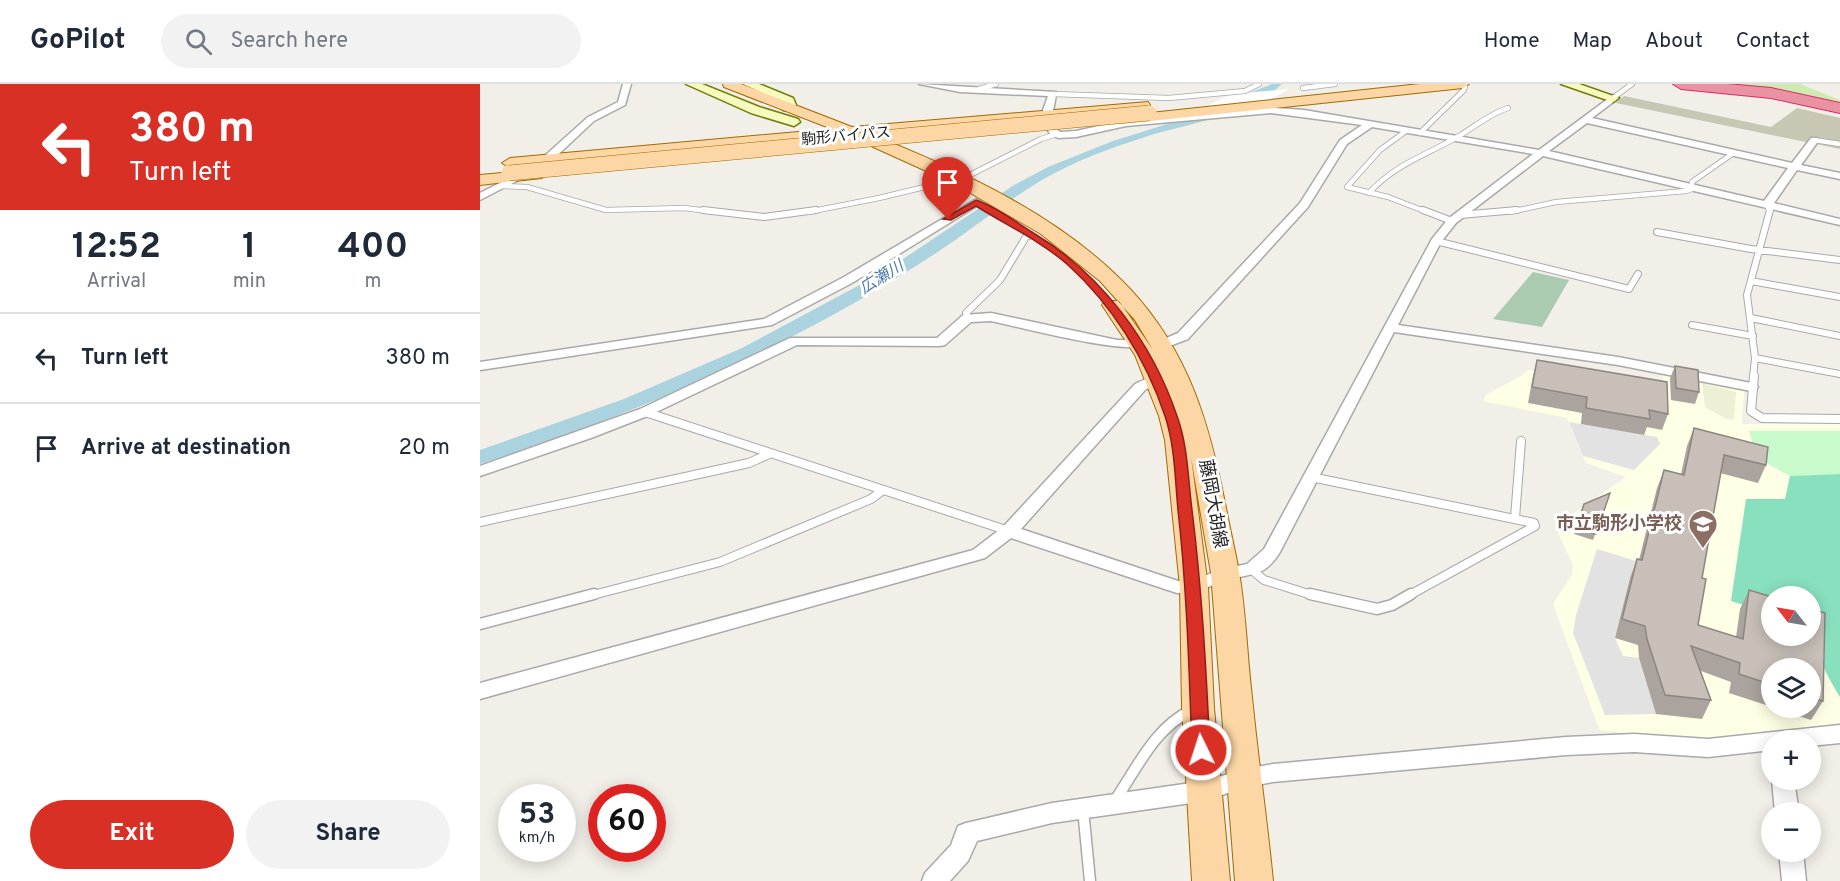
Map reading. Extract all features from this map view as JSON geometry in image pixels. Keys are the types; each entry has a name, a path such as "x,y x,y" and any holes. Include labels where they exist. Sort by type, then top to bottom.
{"highway":[{"path":"1681,84 1771,93 1840,108"},
{"path":"1821,88 1840,96"}],"main road":[{"path":"692,84 755,110 790,115"},
{"path":"711,84 848,139 866,155"},
{"path":"729,84 790,115 821,134"},
{"path":"748,84 789,101 790,115"},
{"path":"480,165 546,161 821,134 878,144 1050,125 1210,103 1268,104 1358,89 1412,84"},
{"path":"1567,84 1613,98"},
{"path":"480,180 848,139 1169,117 1268,104 1464,85"},
{"name":"駒形バイパス","path":"480,173 514,175 1210,103"},
{"path":"898,152 902,146 920,140"},
{"name":"藤岡大胡線","path":"878,144 958,179 989,205 1070,262 1150,345 1184,388 1199,436 1225,574 1254,881"},
{"name":"藤岡大胡線","path":"915,176 1045,230 1089,261 1129,301 1150,345 1157,379 1177,440 1194,587 1198,708 1211,881"}],"street":[{"path":"546,161 591,119 622,103 627,84"},
{"path":"922,84 1053,94 1047,104 1050,125"},
{"path":"1009,531 1177,587 1194,587 1225,574 1252,570 1265,560 1270,552 1436,241 1456,218 1613,98"},
{"path":"1268,104 1304,113 1544,153 1840,222"},
{"path":"1587,120 1732,154 1840,176"},
{"path":"480,471 645,412 795,341 940,342 968,318 991,317 1117,344 1150,345 1183,336 1304,205 1343,142 1370,124"},
{"path":"1767,205 1814,140"},
{"path":"480,197 514,175"},
{"path":"480,366 767,322 989,205"},
{"path":"1391,328 1618,361 1751,387"},
{"path":"480,691 979,554 1009,531 1140,387 1157,379"},
{"path":"1821,737 1840,734"},
{"path":"934,881 960,852 967,841 966,833 1052,813 1205,791 1245,778 1273,773 1566,746 1634,743 1708,748 1761,745"},
{"path":"1792,862 1794,881"}],"lane":[{"path":"979,90 996,84"},
{"path":"1053,94 1169,98 1245,91 1259,84"},
{"path":"1304,86 1335,84"},
{"path":"1613,98 1632,84"},
{"path":"1420,133 1464,90 1464,85"},
{"path":"1293,106 1297,110 1366,121 1370,124"},
{"path":"1369,193 1380,179 1405,160 1454,139 1508,108"},
{"path":"514,175 527,188 606,210 684,208 764,217 806,212 879,198 976,174 1041,139 1050,125"},
{"path":"1406,130 1380,150 1347,187 1388,196 1456,218 1503,213 1556,202 1673,194 1691,190 1692,182 1732,154"},
{"path":"1814,140 1840,144"},
{"path":"1767,205 1770,210 1747,295 1755,358 1750,408 1757,416 1840,419"},
{"path":"1657,232 1840,260"},
{"path":"968,318 966,313 1000,280 1026,237 1031,235"},
{"path":"1436,241 1629,290 1638,274"},
{"path":"1751,281 1840,297"},
{"path":"1751,318 1840,336"},
{"path":"1692,325 1753,336"},
{"path":"1755,358 1840,374"},
{"path":"645,412 1009,531"},
{"path":"1515,518 1521,441"},
{"path":"480,522 749,464 769,454"},
{"path":"1252,570 1264,580 1274,584 1325,599 1377,609 1392,605 1535,526 1534,523 1515,518 1311,477"},
{"path":"480,624 720,562 871,499 883,490"},
{"path":"1116,804 1118,796 1171,720 1198,708"},
{"path":"1083,808 1090,881"}],"shaded area":[{"path":"1624,96 1771,127 1797,108 1840,118 1840,149 1616,103"},
{"path":"1533,272 1569,280 1542,327 1493,319"},
{"name":"市立駒形小学校","path":"1528,370 1665,394 1662,372 1739,387 1744,392 1742,424 1840,424 1840,723 1788,730 1761,730 1761,734 1714,740 1599,729 1553,604 1572,575 1573,565 1556,528 1558,524 1626,477 1586,463 1567,418 1483,401 1486,395"},
{"path":"1702,383 1736,392 1734,420 1726,419 1705,407"},
{"path":"1569,422 1657,437 1660,444 1634,470 1583,456"},
{"path":"1597,549 1639,562 1637,571 1630,578 1615,638 1623,656 1639,658 1656,714 1605,715 1573,633 1576,615"}],"green space":[{"path":"1702,84 1800,84 1840,100 1840,106"},
{"path":"1749,431 1840,431 1840,474 1790,476 1757,458"},
{"path":"1840,474 1840,697 1826,672 1816,646 1821,646 1821,586 1761,586 1761,611 1731,601 1746,499 1785,499 1790,476"}],"water":[{"name":"広瀬川","path":"1272,84 1282,84 1253,103 1218,117 1117,146 1043,179 943,249 885,285 788,339 738,363 637,408 480,464 480,450 624,399 742,348 882,273 1014,185 1048,167"}],"pier":[{"path":"1289,89 1246,114 1200,110 1231,94"}],"building":[{"path":"1537,360 1667,382 1668,414 1649,410 1650,419 1586,408 1587,397 1532,387"},
{"path":"1675,366 1698,370 1699,392 1676,388"},
{"path":"1694,428 1768,447 1766,465 1724,455 1702,578 1706,579 1698,625 1743,639 1749,590 1761,594 1761,646 1821,646 1821,612 1825,613 1823,701 1821,700 1821,658 1761,658 1761,681 1739,674 1740,663 1691,646 1711,700 1665,695 1645,626 1622,619 1637,559 1642,560 1664,470 1684,475"},
{"path":"1610,493 1596,534 1576,528 1584,504"}],"place":[{"name":"市立駒形小学校","path":"1703,550"}],"route":[{"path":"948,219 976,202 1051,248 1070,262 1101,292 1146,355 1171,416 1177,440 1194,587 1201,750"}]}
